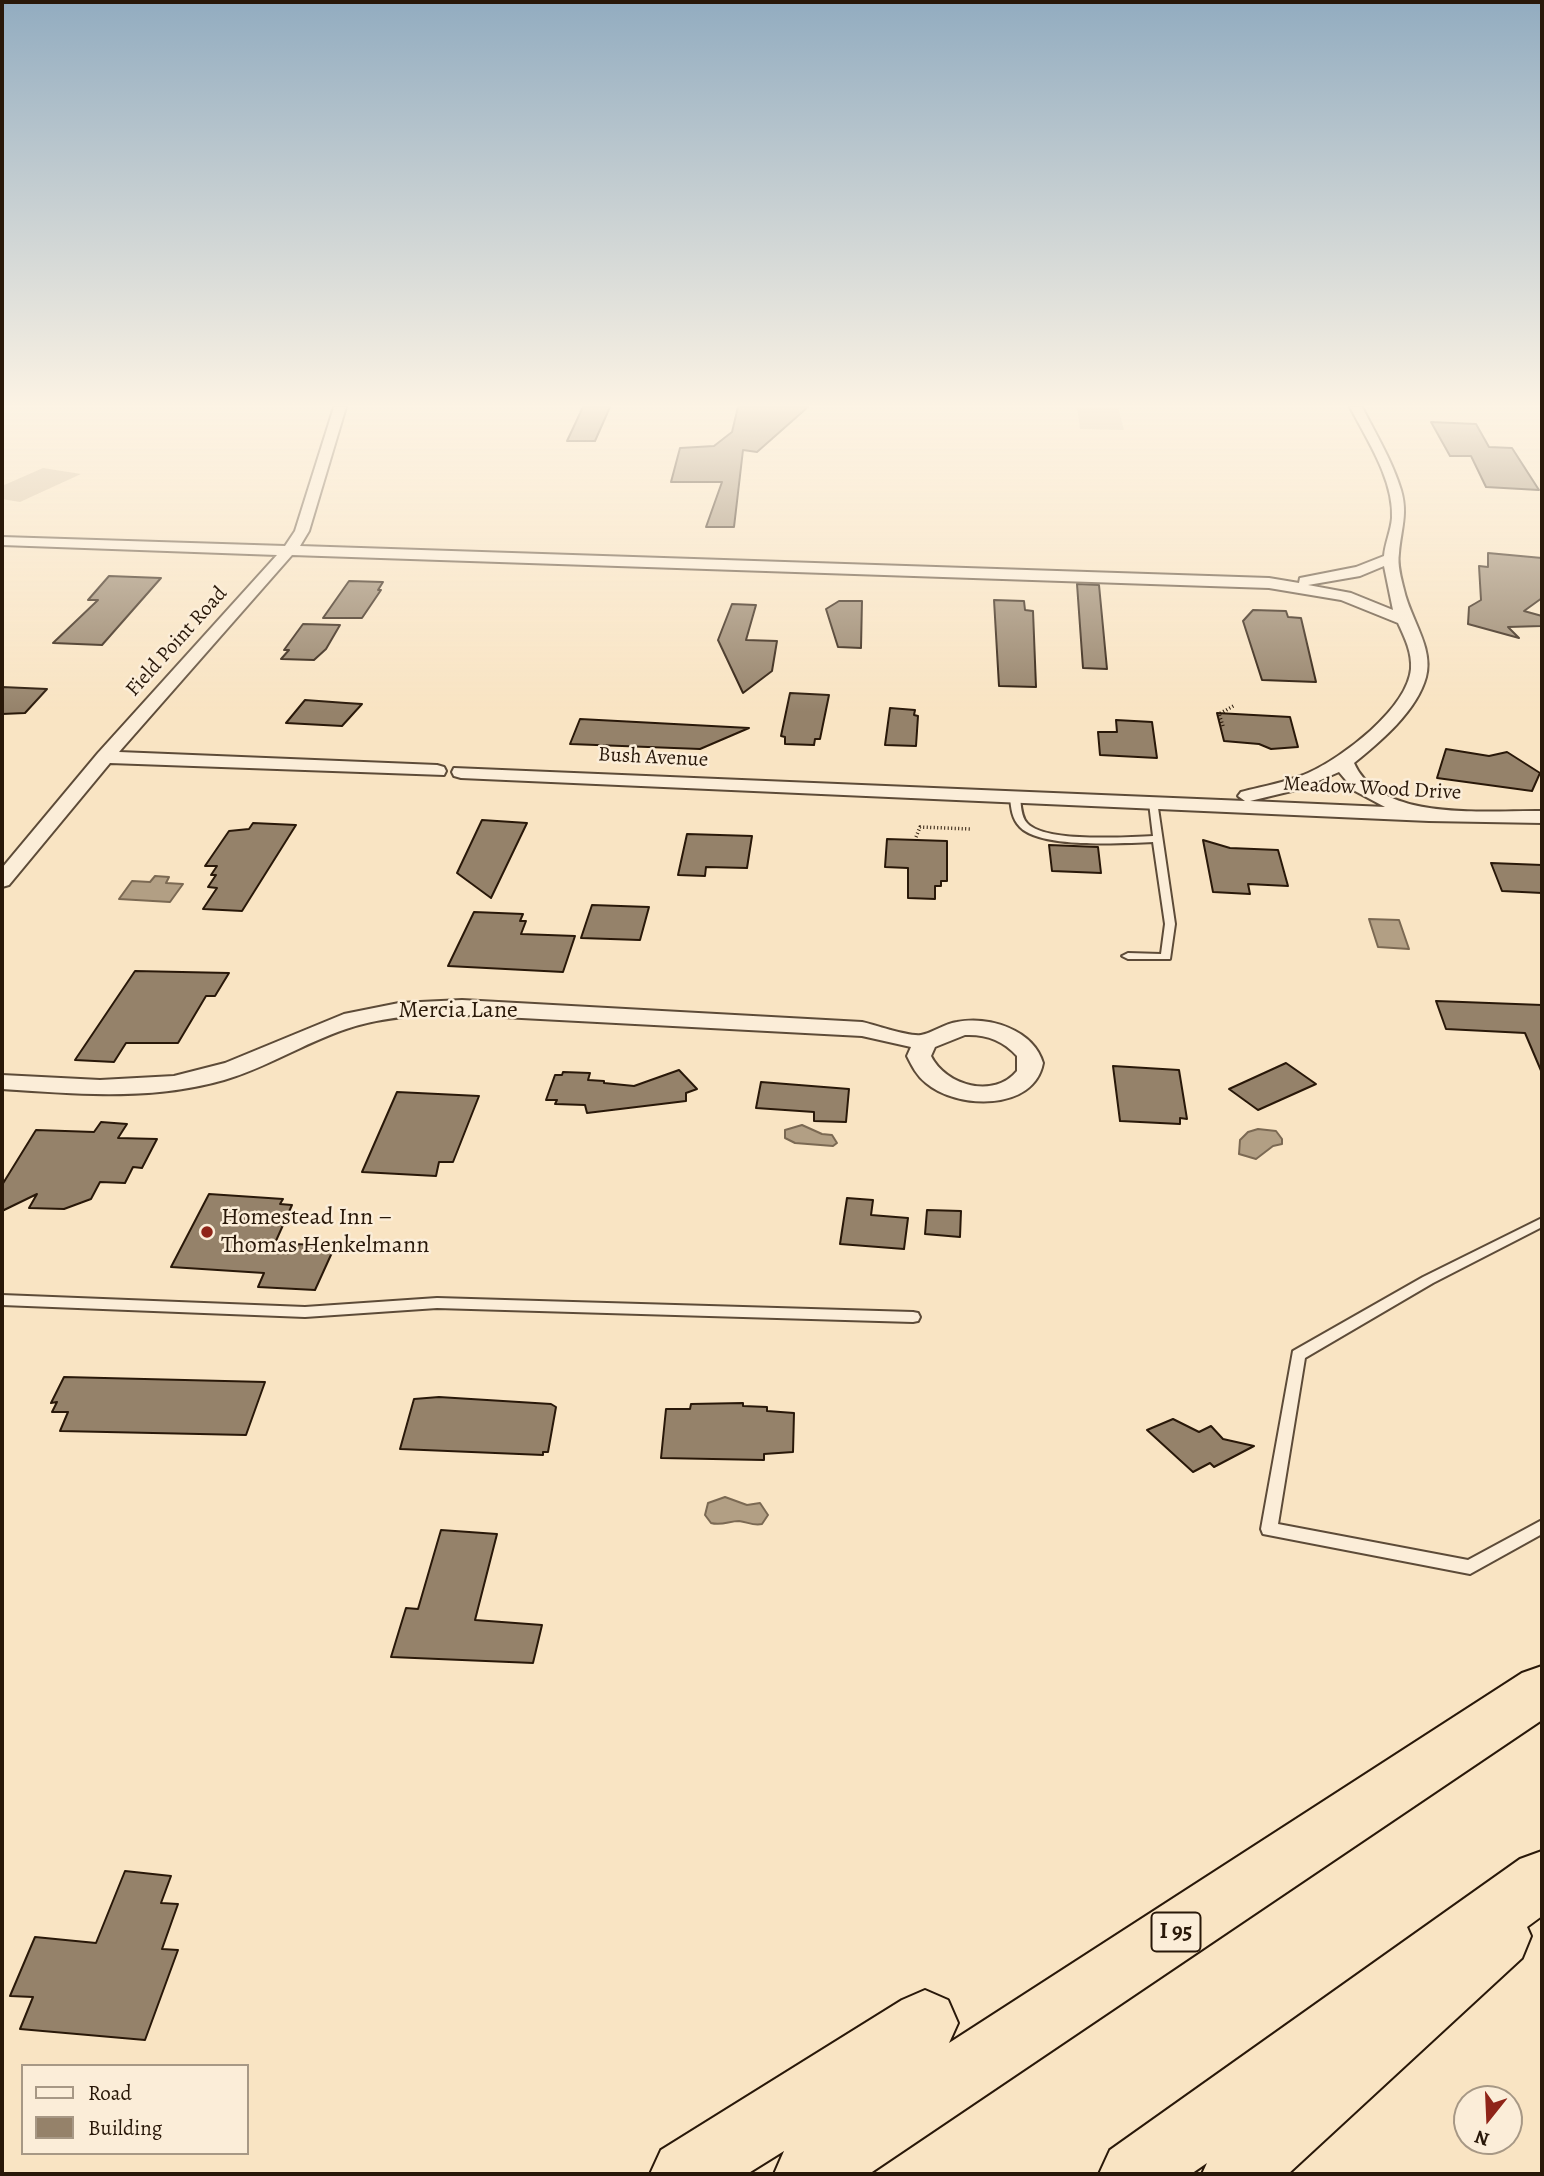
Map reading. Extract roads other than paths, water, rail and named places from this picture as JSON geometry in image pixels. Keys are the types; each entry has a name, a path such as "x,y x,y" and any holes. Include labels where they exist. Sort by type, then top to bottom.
{"highway":[{"name":"I 95","path":"809,2174 1542,1690"},
{"path":"1134,2174 1542,1880"},
{"path":"1237,2174 1542,1898"},
{"path":"685,2174 925,2023"}],"street":[{"name":"Field Point Road","path":"2,881 105,757 288,551 302,531 309,509"},
{"path":"1199,805 1283,789 1345,763 1364,748 1406,700 1416,681 1420,663 1416,642 1404,620 1391,558 1399,516 1398,509"},
{"path":"2,541 1269,583 1344,576 1391,558"},
{"path":"1269,583 1345,596 1404,620"},
{"name":"Bush Avenue","path":"105,757 437,771"},
{"path":"1345,763 1353,779 1362,787 1393,804 1429,815"},
{"name":"Bush Avenue","path":"461,772 1199,805"},
{"name":"Meadow Wood Drive","path":"1199,805 1542,817"},
{"name":"Mercia Lane","path":"2,1082 114,1088 156,1087 200,1079 334,1025 410,1007 462,1007 862,1029 925,1043"}],"lane":[{"name":"Bush Avenue","path":"437,771 461,772"},
{"path":"1015,797 1020,820 1026,829 1041,834 1158,839"},
{"path":"1128,956 1166,957 1171,924 1154,803"},
{"path":"1542,1222 1428,1280 1298,1355 1269,1529 1470,1567 1542,1526"},
{"path":"2,1300 305,1312 437,1303 913,1317"}],"place":[{"name":"Homestead Inn – Thomas Henkelmann","path":"207,1232"}]}
